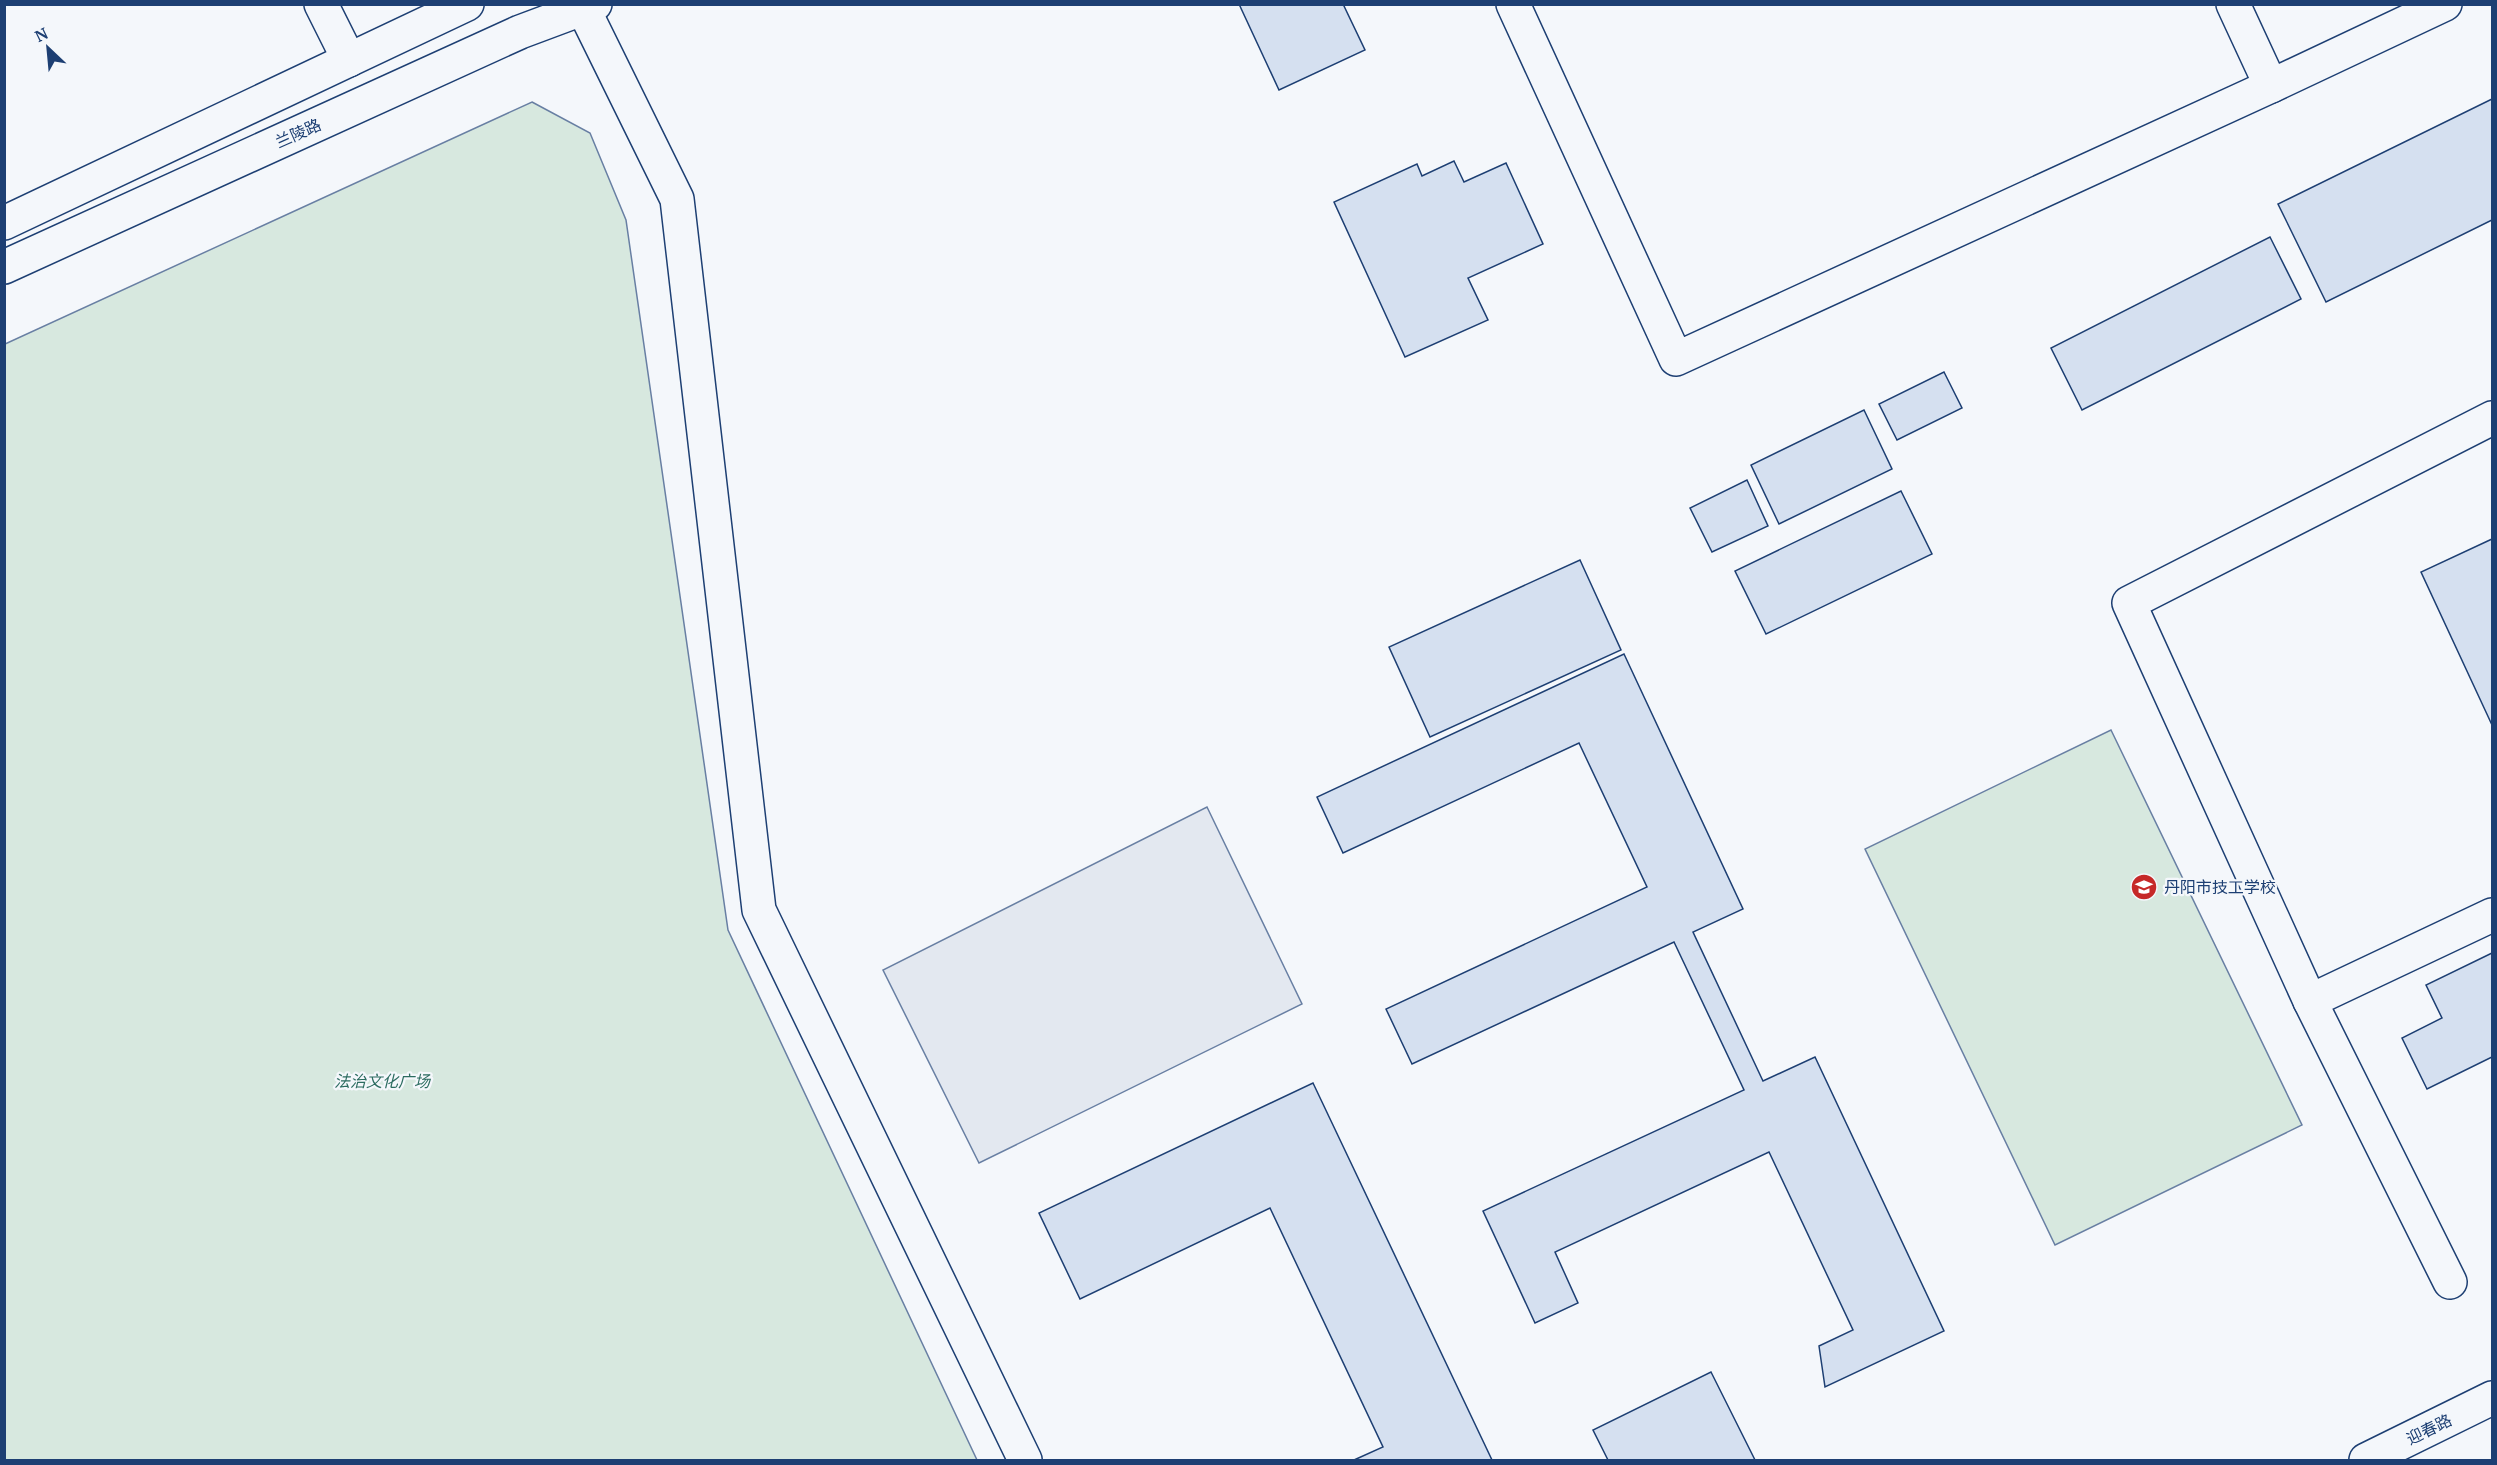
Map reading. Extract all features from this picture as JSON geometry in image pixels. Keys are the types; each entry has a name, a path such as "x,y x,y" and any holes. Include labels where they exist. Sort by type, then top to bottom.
{"street":[{"path":"321,4 349,60"},
{"path":"4,223 467,4"},
{"path":"2233,4 2271,86"},
{"path":"1520,8 1676,359 2445,4"},
{"path":"586,6 677,199 759,910 1025,1461"},
{"name":"兰陵路","path":"4,267 520,32 586,6"},
{"path":"2450,1282 2310,1001 2129,603 2493,418"},
{"path":"2310,1001 2493,915"},
{"name":"迎春路","path":"2366,1461 2493,1398"}],"green space":[{"name":"法治文化广场","path":"532,102 590,133 626,220 728,930 977,1460 5,1460 5,344"},
{"path":"2111,730 2302,1125 2055,1245 1865,849"}],"shaded area":[{"path":"1207,807 1302,1004 979,1163 883,970"}],"building":[{"path":"1239,4 1347,4 1344,6 1365,50 1279,90"},
{"path":"2492,99 2492,220 2326,302 2278,204"},
{"path":"1454,161 1464,182 1506,163 1543,244 1468,278 1488,320 1405,357 1334,202 1417,164 1422,176"},
{"path":"2270,237 2301,299 2082,410 2051,348"},
{"path":"1944,372 1962,408 1897,440 1879,404"},
{"path":"1864,410 1892,469 1779,524 1751,465"},
{"path":"1747,480 1768,526 1712,552 1690,508"},
{"path":"1901,491 1932,554 1766,634 1735,571"},
{"path":"2492,539 2492,725 2421,572"},
{"path":"1580,560 1621,650 1430,737 1389,647"},
{"path":"1624,654 1743,909 1693,932 1763,1081 1815,1057 1944,1331 1825,1387 1819,1346 1853,1330 1769,1152 1555,1252 1578,1303 1535,1323 1483,1211 1744,1090 1674,942 1412,1064 1386,1009 1647,887 1579,743 1343,853 1317,797"},
{"path":"2492,953 2492,1057 2427,1089 2402,1038 2442,1018 2426,985"},
{"path":"1313,1083 1492,1460 1354,1460 1383,1447 1270,1208 1080,1299 1039,1213"},
{"path":"1711,1372 1755,1460 1608,1460 1593,1430"}],"place":[{"name":"丹阳市技工学校","path":"2144,887"}]}
